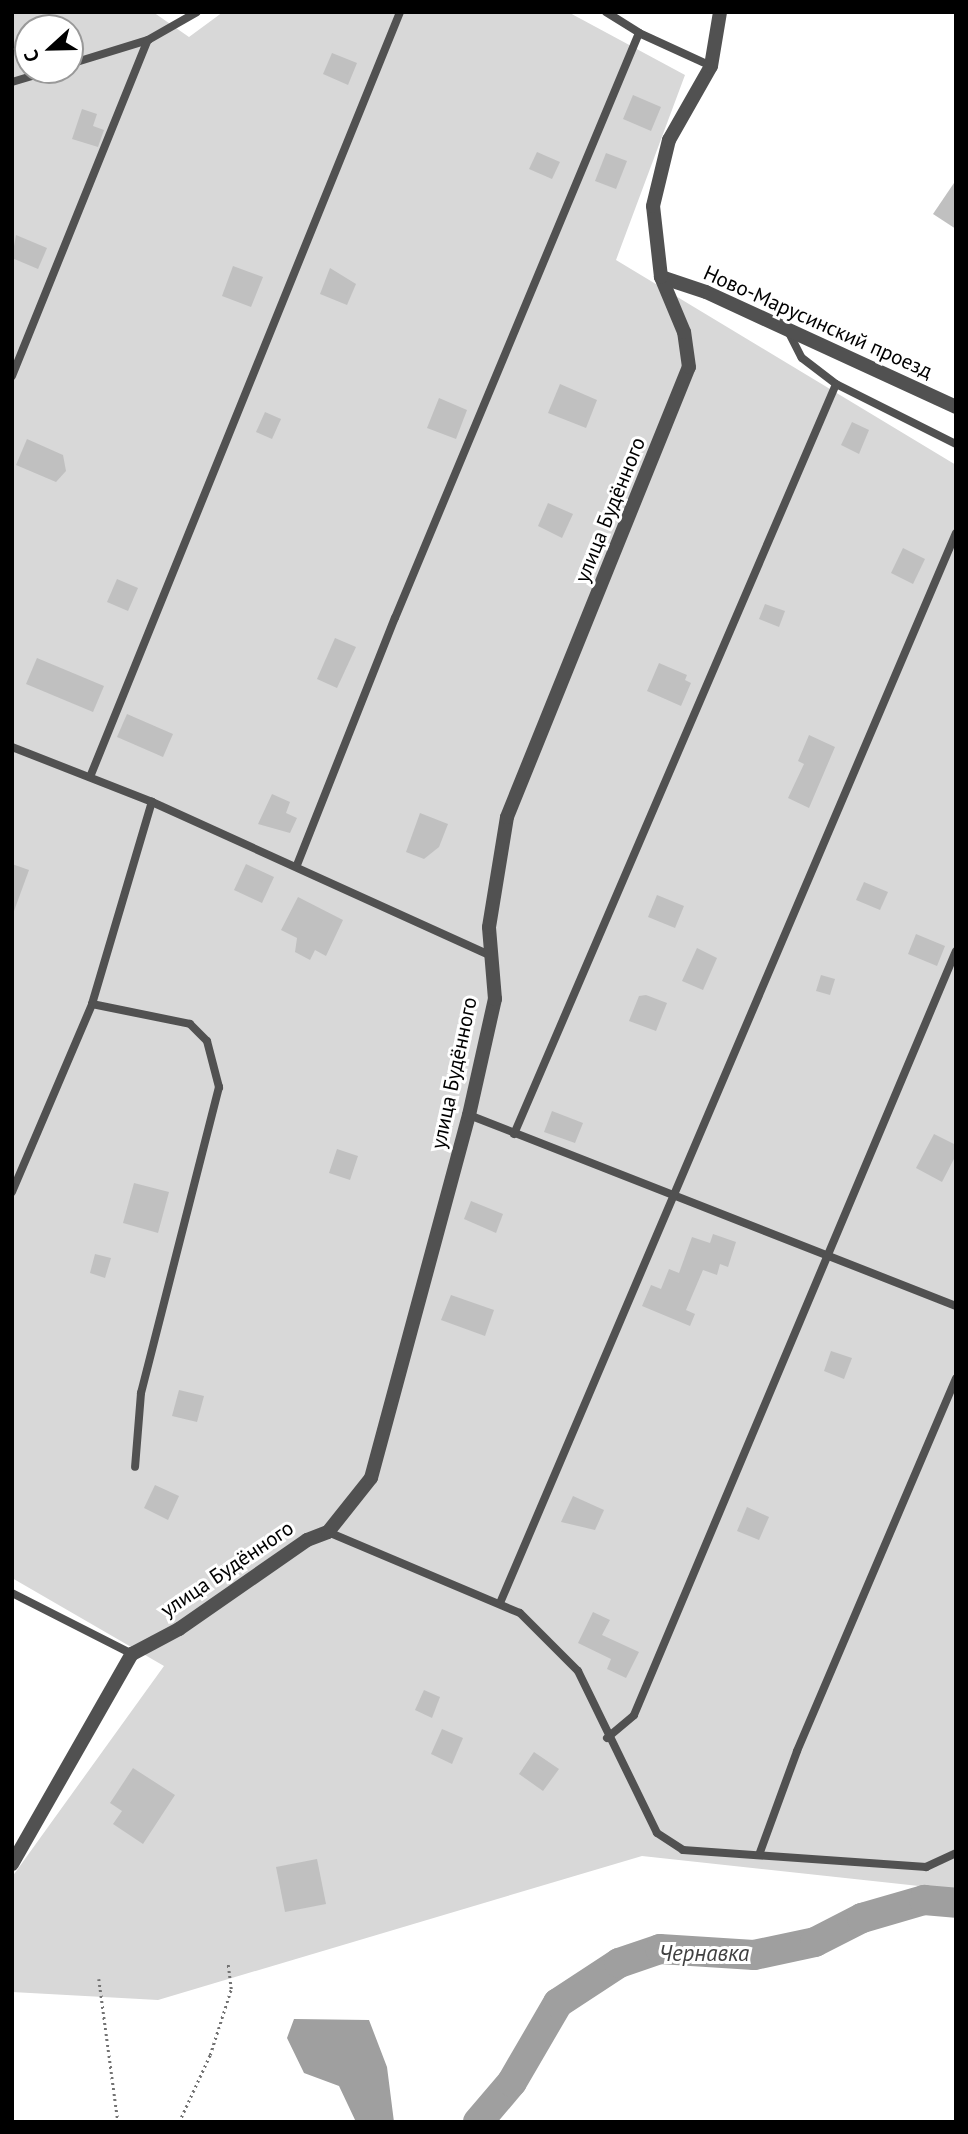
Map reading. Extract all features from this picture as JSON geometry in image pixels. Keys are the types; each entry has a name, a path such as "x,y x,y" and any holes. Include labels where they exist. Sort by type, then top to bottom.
{"street":[{"name":"улица Будённого","path":"132,1654 179,1629 307,1540 328,1532 371,1478 470,1115 495,999 489,927 507,817 690,367 684,332 662,277 653,206 669,140 711,65 720,12"},
{"name":"Ново-Марусинский проезд","path":"662,277 956,407"},
{"path":"12,1864 132,1654"}],"lane":[{"path":"84,60 148,40 197,12"},
{"path":"90,777 400,12"},
{"path":"606,12 639,33 711,65"},
{"path":"297,865 395,618 639,33"},
{"path":"12,376 148,40"},
{"path":"788,331 802,358 836,384 956,444"},
{"path":"514,1134 620,896 836,384"},
{"path":"500,1603 677,1195 956,533"},
{"path":"12,747 152,802 297,865 413,923 490,955"},
{"path":"12,1192 92,1004 152,802"},
{"path":"607,1738 634,1715 956,951"},
{"path":"92,1004 190,1024 206,1041 219,1087 141,1393 135,1467"},
{"path":"470,1115 956,1306"},
{"path":"759,1855 797,1751 956,1379"},
{"path":"328,1532 500,1603 520,1614 578,1671 600,1711 607,1738 657,1833 683,1850 926,1867 953,1854 956,1843"},
{"path":"12,1593 132,1654"}],"path":[{"path":"179,2122 210,2055 231,1989 228,1964"},
{"path":"99,1979 118,2122"}],"shaded area":[{"path":"12,12 153,12 189,37 223,12 568,12 685,75 616,260 956,465 956,1890 642,1856 158,2000 12,1992 12,1877 164,1666 12,1578"},
{"path":"294,2019 369,2020 387,2067 394,2122 356,2122 339,2086 304,2073 287,2038"}],"building":[{"path":"332,53 357,63 348,85 323,74"},
{"path":"633,95 661,107 651,131 623,119"},
{"path":"82,109 97,114 93,126 104,130 98,147 72,139"},
{"path":"537,152 560,162 552,179 529,169"},
{"path":"606,153 627,161 616,189 595,181"},
{"path":"956,180 956,229 933,214"},
{"path":"16,235 47,248 38,269 12,258"},
{"path":"233,266 263,277 251,307 222,296"},
{"path":"330,268 356,284 347,305 320,294"},
{"path":"560,384 597,400 586,428 548,413"},
{"path":"439,398 467,410 456,439 427,428"},
{"path":"265,412 281,419 272,439 256,432"},
{"path":"852,422 869,430 859,454 841,445"},
{"path":"27,439 63,455 66,471 56,482 16,465"},
{"path":"548,503 573,514 562,538 538,526"},
{"path":"903,548 925,559 913,584 891,573"},
{"path":"117,579 138,588 128,611 107,602"},
{"path":"765,604 785,611 779,627 759,619"},
{"path":"335,638 356,647 337,688 317,679"},
{"path":"37,658 104,686 93,712 26,684"},
{"path":"659,663 687,675 685,680 691,683 681,706 647,691"},
{"path":"127,714 173,734 163,757 117,737"},
{"path":"809,735 835,747 809,808 788,798 804,764 798,761"},
{"path":"272,794 290,802 286,813 297,818 290,833 258,824"},
{"path":"420,813 448,824 439,847 424,859 406,852"},
{"path":"12,864 29,870 14,911 12,910"},
{"path":"246,864 274,877 262,903 234,890"},
{"path":"864,882 888,892 880,910 856,900"},
{"path":"657,895 684,906 675,928 648,917"},
{"path":"298,897 343,920 326,956 315,950 310,960 295,952 297,938 281,930"},
{"path":"916,934 945,946 937,966 908,954"},
{"path":"697,948 717,958 703,990 682,981"},
{"path":"821,975 835,979 830,995 816,991"},
{"path":"646,995 667,1003 656,1031 629,1021 639,996"},
{"path":"552,1111 583,1123 575,1143 544,1132"},
{"path":"934,1134 956,1145 956,1155 942,1182 916,1168"},
{"path":"337,1149 358,1156 350,1180 329,1173"},
{"path":"134,1183 169,1192 158,1233 123,1223"},
{"path":"471,1201 503,1214 496,1233 464,1219"},
{"path":"713,1234 736,1242 728,1267 720,1264 717,1275 703,1270 686,1310 695,1314 690,1326 642,1306 651,1285 661,1289 669,1269 679,1273 692,1237 710,1243"},
{"path":"95,1254 111,1258 105,1278 90,1273"},
{"path":"451,1295 494,1310 485,1336 441,1320"},
{"path":"831,1351 852,1358 844,1379 824,1371"},
{"path":"179,1390 204,1396 197,1422 172,1416"},
{"path":"155,1485 179,1496 168,1520 144,1508"},
{"path":"573,1496 604,1510 595,1530 561,1522"},
{"path":"747,1507 769,1517 759,1540 737,1531"},
{"path":"593,1612 610,1620 602,1635 639,1652 626,1678 607,1669 611,1659 578,1643"},
{"path":"424,1690 440,1697 432,1718 415,1710"},
{"path":"442,1729 463,1738 452,1764 431,1754"},
{"path":"534,1752 559,1769 543,1791 519,1774"},
{"path":"133,1768 175,1795 143,1844 113,1824 122,1811 110,1803"},
{"path":"317,1859 326,1904 285,1912 276,1867"}],"waterway":[{"name":"Чернавка","path":"478,2122 512,2082 558,2003 619,1963 660,1949 754,1955 815,1942 862,1918 924,1900 956,1903"}]}
